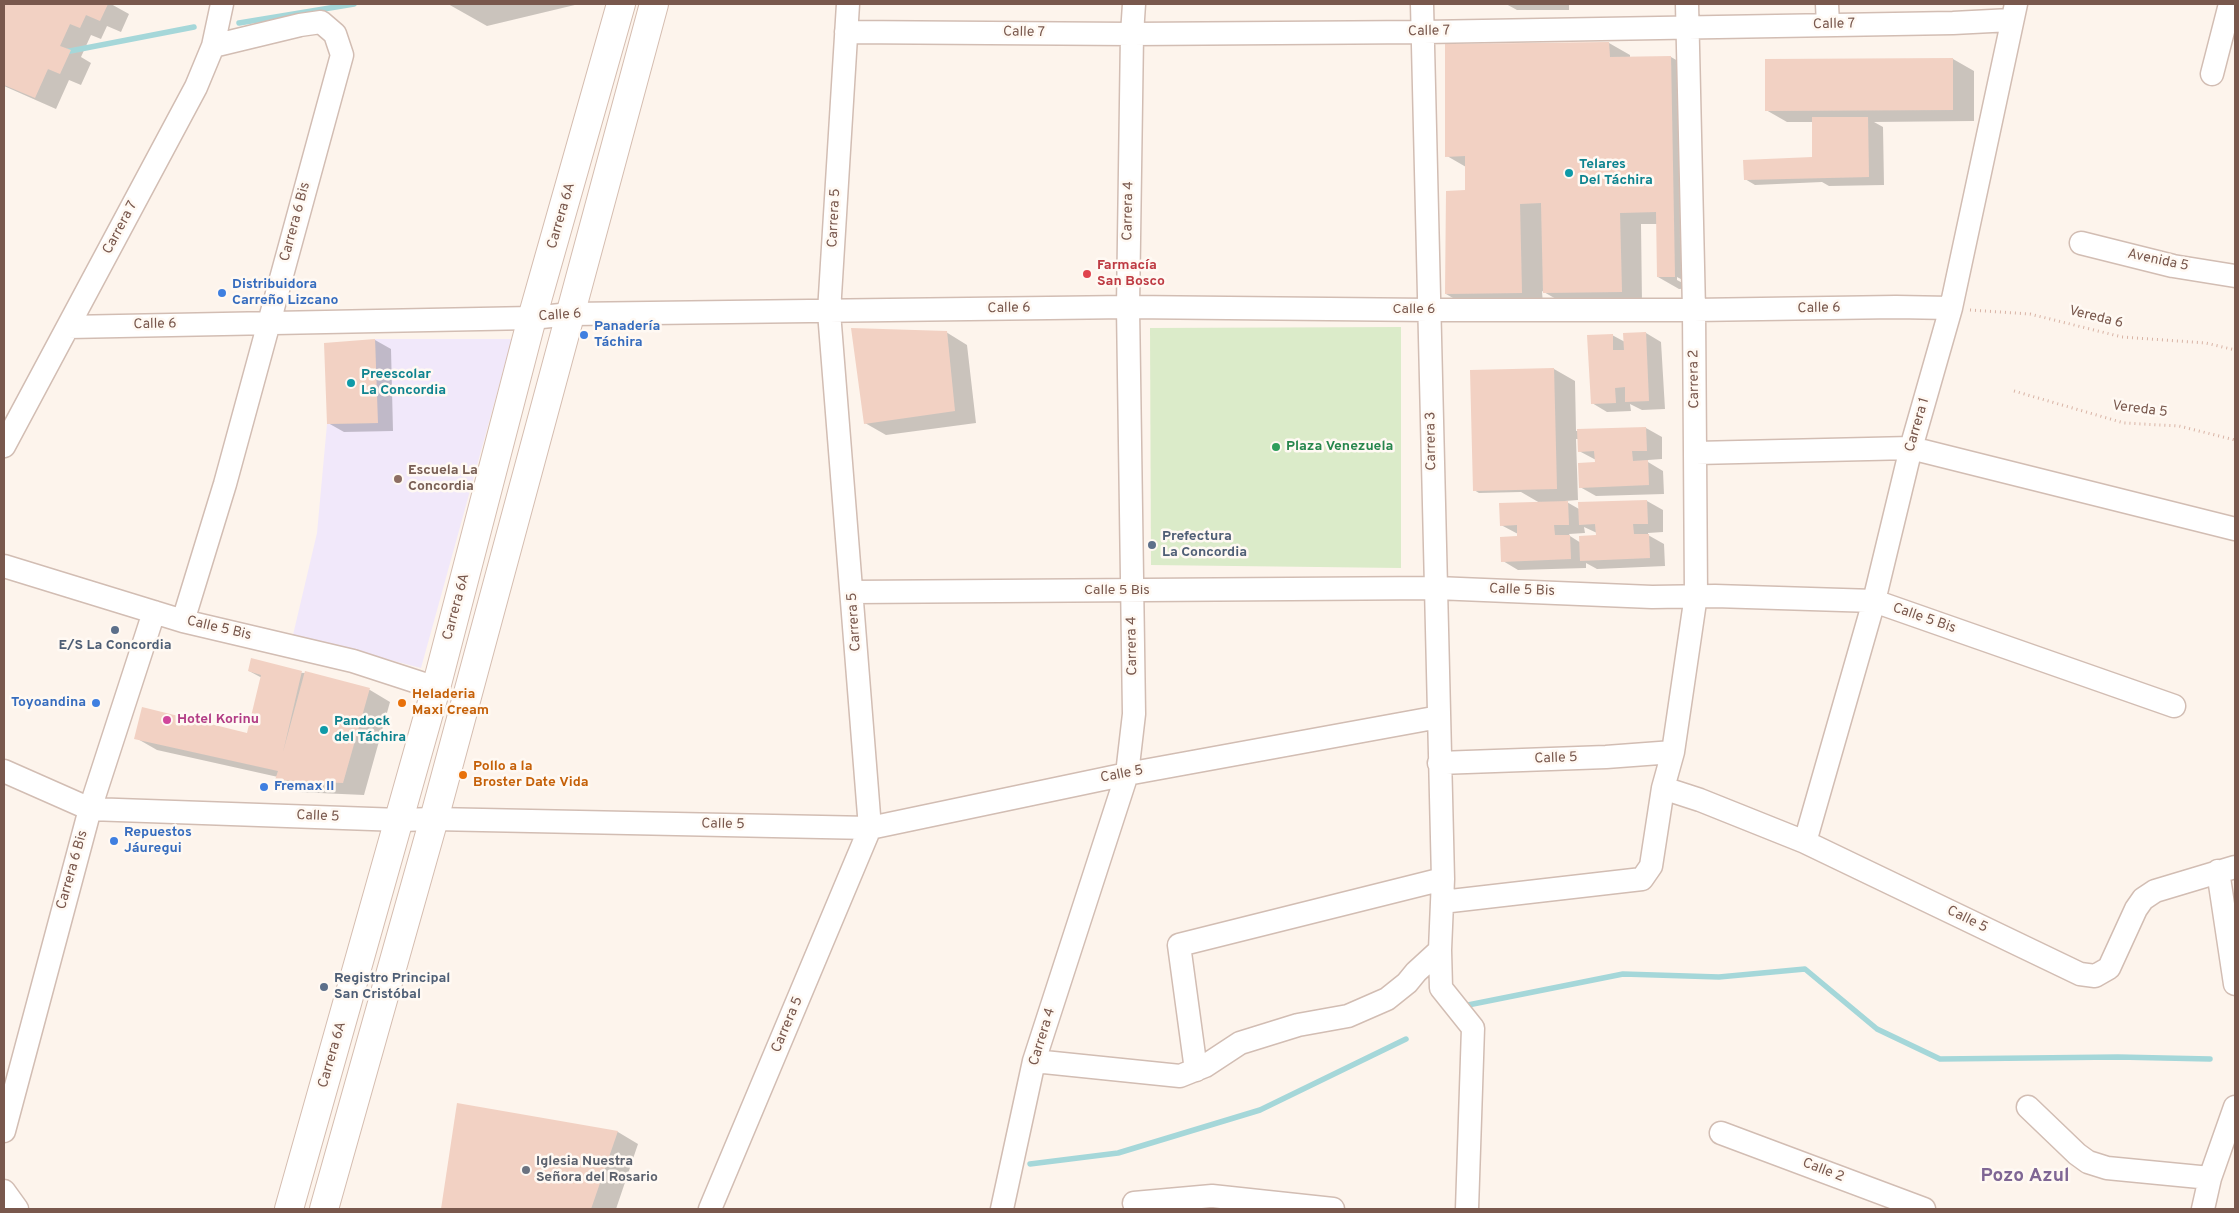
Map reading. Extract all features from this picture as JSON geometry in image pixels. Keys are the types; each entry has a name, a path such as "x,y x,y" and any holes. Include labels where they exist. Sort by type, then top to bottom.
{"street":[{"name":"Carrera 7","path":"4,446 196,87 213,46 222,4"},
{"name":"Carrera 6A","path":"289,1209 400,820 532,318 620,4"},
{"path":"324,1209 434,818 654,4"},
{"name":"Carrera 5","path":"710,1209 870,828 829,312 848,4"},
{"name":"Carrera 4","path":"1002,1209 1034,1061 1127,774 1134,714 1128,307 1134,4"},
{"name":"Carrera 3","path":"1422,4 1443,878 1440,950 1441,988 1473,1028 1467,1209"},
{"name":"Carrera 2","path":"1442,902 1642,879 1651,866 1664,788 1674,752 1696,595 1694,310 1687,4"},
{"path":"2212,74 2230,4"},
{"name":"Calle 7","path":"846,32 1132,34 1424,32 1688,27 1828,15 2013,12"},
{"name":"Carrera 1","path":"1805,842 1874,602 1911,448 1951,308 2013,12"},
{"name":"Carrera 6 Bis","path":"183,621 225,484 267,324 342,55 335,34 321,22 300,25 213,46"},
{"name":"Avenida 5","path":"2081,244 2173,266 2235,276"},
{"name":"Calle 6","path":"68,327 142,324 267,324 532,318 570,314 1128,307 1429,310 1951,308"},
{"path":"1696,453 1911,448 2235,529"},
{"name":"Calle 5 Bis","path":"4,566 183,621 353,661 436,688"},
{"name":"Calle 5 Bis","path":"852,592 1436,588 1652,597 1696,595 1874,602 2174,706"},
{"name":"Carrera 6 Bis","path":"4,1131 90,809 154,612"},
{"name":"Calle 5","path":"4,772 90,809 400,820 434,818 870,828 1127,774 1439,717"},
{"name":"Calle 5","path":"1439,763 1606,757 1674,752"},
{"name":"Calle 5","path":"1664,788 1700,800 1805,842 2080,974 2095,976 2109,968 2136,909 2143,899 2155,891 2227,869"},
{"path":"2227,869 2235,984"},
{"path":"1196,1070 1179,945 1443,878"},
{"path":"1034,1061 1180,1076 1196,1070 1240,1043 1298,1025 1348,1016 1387,999 1407,983 1440,950"},
{"path":"2028,1107 2077,1154 2088,1162 2107,1168 2210,1178"},
{"path":"2204,1209 2210,1178 2235,1107"},
{"name":"Calle 2","path":"1721,1133 1924,1209"},
{"path":"4,1191 17,1209"},
{"path":"1134,1203 1212,1196 1255,1205 1333,1209"}],"path":[{"name":"Vereda 6","path":"1951,308 2030,314 2122,337 2206,343 2235,350"},
{"name":"Vereda 5","path":"2014,391 2124,423 2179,426 2235,440"}],"shaded area":[{"name":"Escuela La Concordia","path":"375,339 512,339 421,668 293,635 317,533 327,424 377,423"}],"green space":[{"name":"Plaza Venezuela","path":"1401,327 1401,568 1151,565 1150,328"}],"building":[{"path":"4,4 108,4 100,21 86,15 80,28 70,24 60,46 71,50 60,74 48,69 35,98 4,85"},
{"name":"Telares Del Táchira","path":"1609,42 1610,57 1671,56 1675,277 1657,277 1656,212 1620,213 1622,292 1543,293 1541,203 1520,204 1522,293 1445,294 1446,191 1465,190 1465,156 1445,157 1445,44"},
{"path":"1953,58 1953,110 1765,111 1765,59"},
{"path":"1812,117 1868,117 1869,177 1744,180 1743,160 1812,157"},
{"path":"851,328 947,331 955,411 864,424"},
{"path":"1646,332 1649,401 1625,402 1625,387 1615,388 1616,403 1591,404 1587,335 1613,334 1613,350 1624,350 1623,333"},
{"name":"Preescolar La Concordia","path":"375,339 378,423 327,424 324,343"},
{"path":"1554,368 1557,489 1473,491 1470,370"},
{"path":"1646,427 1647,451 1632,451 1633,461 1648,460 1649,485 1579,488 1578,463 1595,462 1594,451 1578,452 1577,429"},
{"path":"1647,500 1648,524 1633,524 1634,534 1649,534 1650,558 1580,561 1579,536 1596,535 1595,524 1579,525 1578,502"},
{"path":"1568,501 1569,525 1554,525 1555,535 1570,535 1571,559 1501,562 1500,537 1517,536 1517,525 1500,526 1499,503"},
{"path":"251,658 302,671 283,752 305,671 370,688 343,783 275,780 278,771 134,739 142,707 247,733 261,675 248,671"},
{"name":"Iglesia Nuestra Señora del Rosario","path":"457,1103 618,1131 591,1209 441,1209"}],"waterway":[{"path":"239,23 354,4"},
{"path":"65,52 194,27"},
{"path":"1463,1006 1623,974 1719,977 1805,969 1877,1029 1940,1059 2118,1057 2210,1059"},
{"path":"1030,1164 1118,1153 1260,1110 1406,1039"}],"place":[{"name":"Telares Del Táchira","path":"1569,173"},
{"name":"Farmacía San Bosco","path":"1087,274"},
{"name":"Distribuidora Carreño Lizcano","path":"222,293"},
{"name":"Panadería Táchira","path":"584,335"},
{"name":"Preescolar La Concordia","path":"351,383"},
{"name":"Plaza Venezuela","path":"1276,447"},
{"name":"Escuela La Concordia","path":"398,479"},
{"name":"Prefectura La Concordia","path":"1152,545"},
{"name":"E/S La Concordia","path":"115,630"},
{"name":"Toyoandina","path":"96,703"},
{"name":"Heladeria Maxi Cream","path":"402,703"},
{"name":"Hotel Korinu","path":"167,720"},
{"name":"Pandock del Táchira","path":"324,730"},
{"name":"Pollo a la Broster Date Vida","path":"463,775"},
{"name":"Fremax II","path":"264,787"},
{"name":"Repuestos Jáuregui","path":"114,841"},
{"name":"Registro Principal San Cristóbal","path":"324,987"},
{"name":"Iglesia Nuestra Señora del Rosario","path":"526,1170"}],"district":[{"name":"Pozo Azul","path":"2025,1177"}]}
